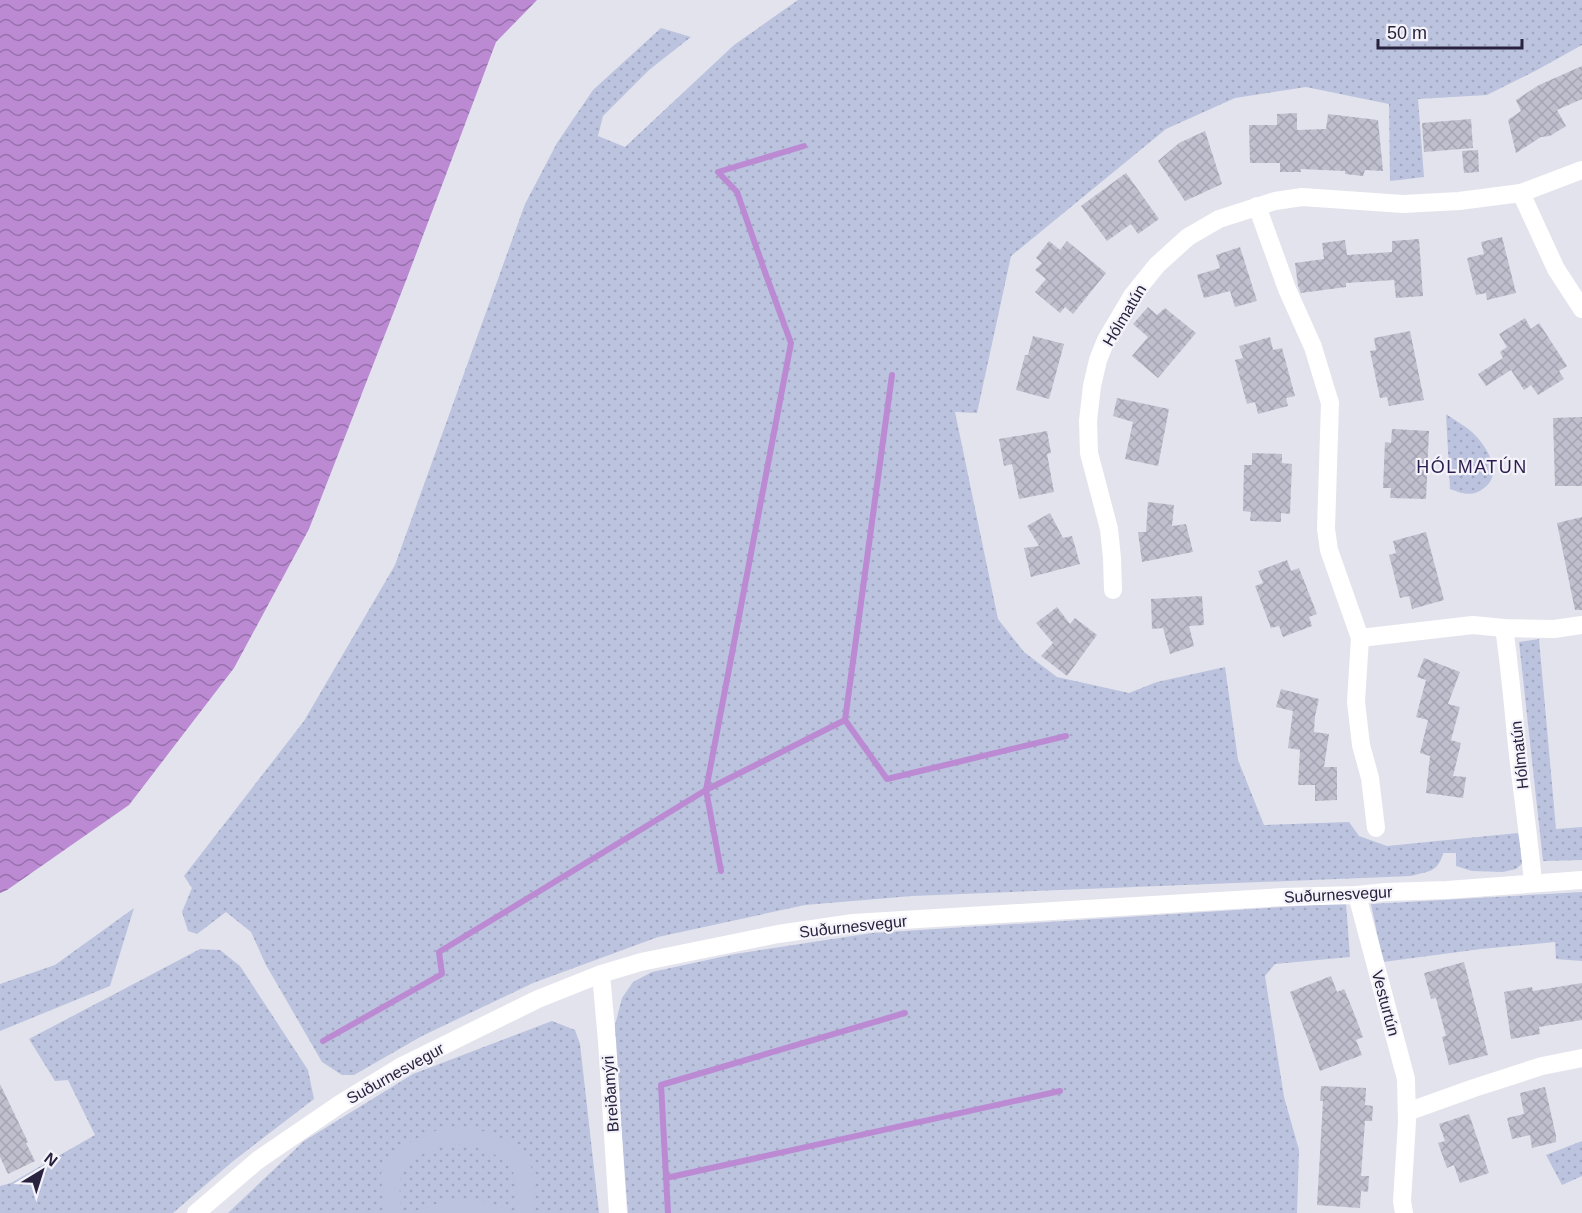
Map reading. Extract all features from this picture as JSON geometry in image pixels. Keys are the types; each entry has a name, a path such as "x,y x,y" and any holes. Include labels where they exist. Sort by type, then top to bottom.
{"street":[{"name":"Hólmatún","path":"1113,590 1109,529 1089,453 1088,421 1092,386 1098,360 1106,340 1132,296 1157,265 1188,237 1219,219 1275,201 1302,197 1403,204 1468,200 1521,193 1582,170"},
{"path":"1521,193 1556,269 1582,309"},
{"path":"1257,207 1287,289 1313,346 1330,403 1326,530 1329,550 1360,638 1356,702 1361,745 1371,778 1376,828"},
{"path":"1360,638 1473,625 1554,629 1582,625"},
{"name":"Hólmatún","path":"1504,628 1533,883"},
{"name":"Suðurnesvegur","path":"196,1213 258,1160 340,1104 402,1066 538,999 601,974 641,962 778,934 853,923 1582,880"},
{"name":"Vesturtún","path":"1357,895 1406,1079 1407,1112 1402,1201 1404,1213"},
{"name":"Breiðamýri","path":"601,974 618,1213"},
{"path":"1407,1112 1542,1066 1582,1058"}],"shaded area":[{"path":"798,0 1582,0 1582,45 1487,95 1418,99 1424,177 1390,181 1389,104 1306,87 1235,98 1166,129 1011,256 977,413 955,412 998,619 1024,652 1057,677 1129,693 1157,682 1225,667 1238,760 1264,825 1349,822 1359,836 1387,846 1518,833 1524,862 1516,869 1503,872 1472,871 1456,866 1456,853 1443,853 1435,868 1411,876 912,896 805,905 658,937 533,983 422,1036 354,1075 342,1075 322,1062 266,965 251,932 226,912 197,934 188,931 182,912 192,888 184,876 304,721 395,565 525,204 557,143 593,90 661,28 691,37 649,70 603,116 598,136 625,147 734,45"},
{"path":"1446,414 1476,436 1492,462 1493,476 1490,483 1476,493 1464,493 1450,489"},
{"path":"1539,639 1556,829 1582,827 1582,860 1543,861 1519,642"},
{"path":"1582,892 1582,961 1556,959 1555,942 1383,962 1371,904"},
{"path":"1346,903 1350,957 1275,964 1265,976 1284,1097 1299,1150 1297,1213 628,1213 615,1052 615,1025 622,998 633,982 652,972 735,954 872,933"},
{"path":"134,908 110,986 0,1031 0,984 55,965"},
{"path":"200,949 220,950 240,966 308,1070 314,1099 232,1162 173,1213 0,1213 0,1186 11,1183 95,1135 68,1080 55,1081 29,1039"},
{"path":"552,1021 575,1030 580,1044 599,1213 228,1213 304,1141 413,1074"},
{"path":"459,1127 484,1131 499,1137 513,1145 526,1158 532,1172 534,1213 518,1213 514,1176 504,1161 476,1146 453,1144 431,1150 412,1162 400,1180 401,1213 384,1213 381,1173 388,1163 414,1140 435,1131"},
{"path":"1582,1141 1582,1176 1562,1185 1546,1155"},
{"path":"459,1200 489,1203 516,1213 412,1213 435,1204"}],"water":[{"path":"0,0 537,0 496,42 309,529 234,668 129,805 0,893"}],"building":[{"path":"1582,66 1582,99 1557,110 1566,126 1550,136 1541,137 1516,153 1508,120 1521,111 1516,100 1539,85"},
{"path":"1297,113 1297,130 1326,129 1328,114 1378,120 1383,171 1365,170 1363,176 1345,174 1345,171 1301,169 1301,172 1280,172 1280,163 1250,163 1249,125 1277,125 1277,114"},
{"path":"1471,119 1473,148 1424,152 1422,123"},
{"path":"1205,131 1222,184 1185,201 1158,161 1179,143"},
{"path":"1478,150 1479,172 1464,173 1462,151"},
{"path":"1126,173 1159,219 1138,234 1131,224 1107,241 1081,206"},
{"path":"1502,237 1516,293 1487,300 1486,293 1476,295 1467,258 1484,254 1481,242"},
{"path":"1419,239 1423,296 1396,298 1394,280 1346,283 1346,287 1301,293 1298,286 1295,263 1324,259 1322,243 1345,240 1347,255 1392,252 1392,241"},
{"path":"1049,241 1060,250 1067,241 1106,273 1073,314 1065,307 1060,313 1035,292 1046,279 1035,270 1042,263 1036,258"},
{"path":"1240,247 1257,301 1235,307 1230,291 1204,298 1197,275 1220,268 1216,255"},
{"path":"1148,307 1157,315 1165,308 1196,333 1158,378 1132,356 1148,337 1133,324"},
{"path":"1525,318 1531,329 1539,323 1567,366 1559,371 1564,379 1538,395 1531,385 1524,390 1511,370 1486,386 1478,374 1503,358 1500,352 1507,347 1499,334"},
{"path":"1410,331 1424,400 1389,406 1387,397 1380,398 1370,351 1376,350 1374,338"},
{"path":"1033,336 1064,344 1049,399 1016,390 1025,355 1028,355"},
{"path":"1270,337 1273,350 1282,348 1295,396 1286,398 1288,406 1258,414 1255,402 1247,404 1235,360 1243,358 1239,346"},
{"path":"1117,398 1169,409 1158,466 1125,459 1133,422 1113,416"},
{"path":"1582,417 1582,486 1555,486 1553,418"},
{"path":"1392,429 1429,431 1426,499 1390,498 1391,488 1383,488 1385,442 1391,443"},
{"path":"1047,431 1051,453 1047,454 1054,492 1019,499 1012,464 1004,466 999,439"},
{"path":"1252,453 1282,454 1282,463 1292,464 1290,514 1281,513 1281,522 1250,521 1251,512 1243,511 1244,465 1252,465"},
{"path":"1148,502 1174,505 1172,526 1186,524 1193,552 1142,562 1138,532 1146,532"},
{"path":"1050,513 1063,538 1072,536 1080,564 1031,577 1024,548 1039,546 1027,526"},
{"path":"1582,517 1582,610 1575,610 1557,523"},
{"path":"1426,532 1444,600 1412,609 1409,596 1400,598 1389,555 1396,553 1393,541"},
{"path":"1287,560 1291,571 1299,568 1317,614 1309,617 1312,626 1283,637 1279,626 1271,628 1255,586 1263,583 1258,571"},
{"path":"1202,596 1204,625 1189,626 1194,646 1170,654 1163,628 1152,629 1151,599"},
{"path":"1057,607 1070,624 1075,618 1097,635 1067,676 1041,656 1053,643 1036,623"},
{"path":"1424,658 1460,672 1448,704 1460,707 1451,740 1461,743 1453,776 1466,777 1463,798 1426,793 1430,756 1420,753 1428,720 1416,717 1426,680 1417,677"},
{"path":"1281,689 1319,699 1314,732 1329,734 1324,767 1337,767 1337,800 1315,801 1315,785 1298,785 1300,750 1288,748 1293,711 1276,707"},
{"path":"1464,962 1488,1055 1449,1065 1442,1037 1446,1036 1436,998 1431,999 1424,973"},
{"path":"1331,976 1337,992 1344,989 1352,1008 1363,1037 1356,1040 1362,1055 1320,1071 1290,992"},
{"path":"1582,983 1582,1020 1539,1027 1540,1034 1511,1039 1504,992 1532,987 1533,991"},
{"path":"0,1084 35,1161 8,1174 0,1157"},
{"path":"1321,1086 1366,1088 1365,1105 1373,1106 1372,1121 1365,1121 1361,1176 1369,1176 1368,1192 1361,1191 1360,1208 1317,1205 1323,1101 1320,1101"},
{"path":"1545,1087 1556,1142 1532,1148 1530,1135 1512,1139 1507,1118 1524,1114 1520,1093"},
{"path":"1469,1114 1489,1173 1460,1183 1454,1165 1447,1168 1438,1143 1445,1141 1439,1124"}],"waterway":[{"path":"721,871 706,790 791,343 737,192 718,172 804,146"},
{"path":"323,1041 442,974 439,952 706,790 845,720 892,375"},
{"path":"845,720 887,779 1066,736"},
{"path":"668,1213 661,1085 905,1013"},
{"path":"666,1178 1060,1091"}],"district":[{"name":"HÓLMATÚN","path":"1472,467"}]}
